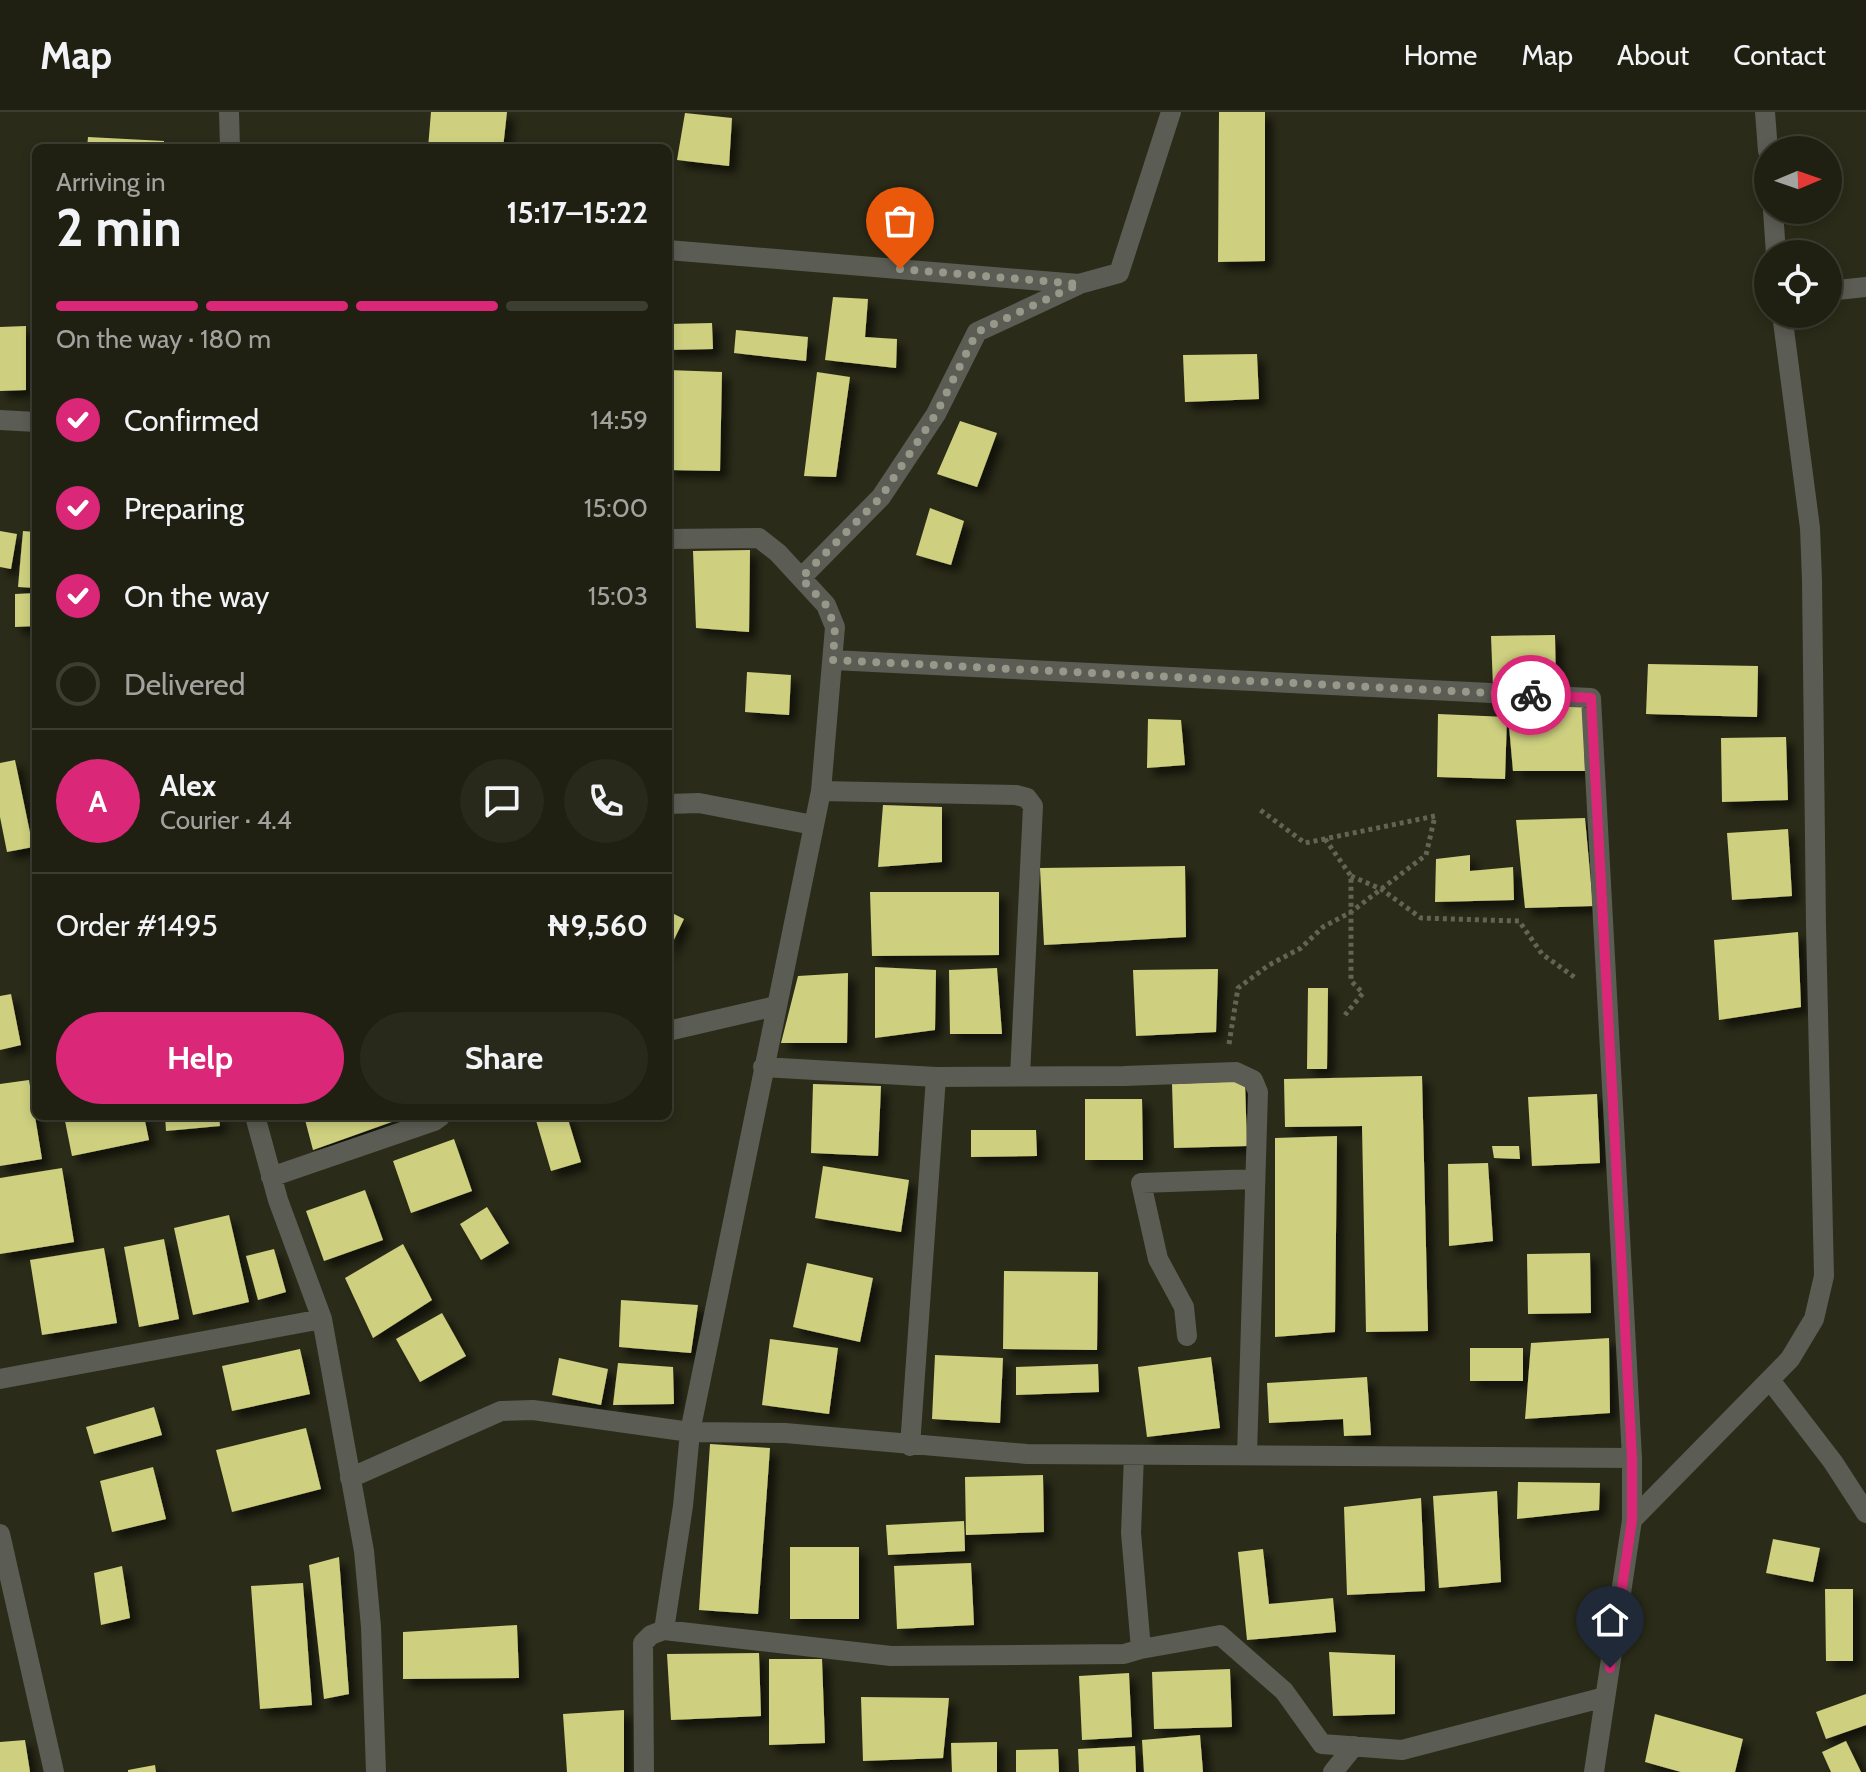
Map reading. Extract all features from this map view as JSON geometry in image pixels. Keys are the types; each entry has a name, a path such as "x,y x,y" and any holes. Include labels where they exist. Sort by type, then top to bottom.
{"street":[{"path":"229,112 230,144"},
{"path":"801,578 881,497 936,414 977,332 1079,284 1119,273 1171,112"},
{"path":"1765,112 1767,136"},
{"path":"672,250 1079,284"},
{"path":"1842,290 1866,287"},
{"path":"1632,1520 1790,1359 1814,1319 1824,1276 1810,528 1784,328"},
{"path":"0,420 32,422"},
{"path":"664,1630 683,1506 690,1432 821,791 835,627 826,605 778,553 759,538 672,539"},
{"path":"833,660 1591,698 1632,1458 1632,1520 1594,1772"},
{"path":"821,791 1016,795 1027,798 1033,806 1020,1076"},
{"path":"672,804 699,803 813,825"},
{"path":"672,1030 776,1006"},
{"path":"763,1067 936,1077 1236,1072 1253,1080 1258,1092 1247,1455"},
{"path":"910,1446 936,1077"},
{"path":"256,1120 278,1200 322,1319 364,1551 371,1627 376,1772"},
{"path":"271,1177 435,1120"},
{"path":"1187,1336 1184,1307 1158,1259 1141,1183 1255,1179"},
{"path":"0,1379 322,1319"},
{"path":"1770,1380 1833,1462 1866,1513"},
{"path":"350,1478 501,1411 533,1410 690,1432 785,1433 1027,1454 1632,1458"},
{"path":"1134,1455 1131,1533 1141,1649"},
{"path":"0,1534 54,1772"},
{"path":"644,1772 643,1643 651,1635 664,1630 891,1656 1124,1654 1220,1635 1284,1691 1322,1744 1402,1750 1605,1697"},
{"path":"1333,1772 1354,1746"}],"path":[{"path":"1224,1072 1238,988 1269,965 1301,948 1323,927 1351,912 1426,855 1435,816 1305,843 1259,809"},
{"path":"1325,839 1351,876 1381,889 1421,918 1519,921 1542,954 1608,1001"},
{"path":"1345,1015 1363,993 1351,981 1351,876"}],"building":[{"path":"431,112 507,112 503,144 428,144"},
{"path":"1219,112 1265,112 1265,261 1218,262"},
{"path":"685,113 732,118 729,166 677,160"},
{"path":"88,137 164,141 164,144 87,144"},
{"path":"833,297 868,299 865,337 897,339 896,368 825,360"},
{"path":"712,323 713,349 672,350 672,324"},
{"path":"26,326 26,390 0,391 0,327"},
{"path":"736,330 808,337 806,361 734,353"},
{"path":"1257,354 1259,399 1185,402 1183,355"},
{"path":"672,370 722,372 720,471 672,470"},
{"path":"817,372 850,377 836,477 804,476"},
{"path":"960,421 997,433 977,487 937,474"},
{"path":"930,508 964,521 951,565 916,555"},
{"path":"0,531 17,534 11,569 0,567"},
{"path":"23,531 32,532 32,588 18,587"},
{"path":"750,550 749,632 696,628 693,551"},
{"path":"32,593 32,626 15,627 15,594"},
{"path":"1555,635 1556,689 1493,687 1491,636"},
{"path":"1648,664 1758,666 1757,717 1646,714"},
{"path":"747,672 791,675 789,715 745,712"},
{"path":"1507,703 1583,706 1585,771 1513,771"},
{"path":"1438,714 1507,717 1505,779 1437,777"},
{"path":"1148,719 1181,720 1185,765 1147,768"},
{"path":"1786,737 1788,800 1722,802 1721,738"},
{"path":"15,760 32,847 7,852 0,817 0,763"},
{"path":"883,805 942,807 942,862 878,867"},
{"path":"1585,818 1593,906 1525,908 1516,820"},
{"path":"1788,829 1792,896 1732,900 1727,833"},
{"path":"1470,855 1470,871 1513,867 1514,900 1435,902 1436,859"},
{"path":"1185,866 1186,937 1044,945 1040,868"},
{"path":"870,892 999,892 999,955 872,956"},
{"path":"672,913 684,919 672,944"},
{"path":"1798,932 1801,1007 1719,1020 1714,940"},
{"path":"875,967 936,970 935,1030 875,1038"},
{"path":"997,968 1002,1034 950,1034 949,970"},
{"path":"1218,969 1216,1032 1136,1036 1133,970"},
{"path":"848,973 847,1043 781,1043 798,976"},
{"path":"1308,988 1328,988 1327,1069 1307,1069"},
{"path":"11,994 21,1045 0,1050 0,996"},
{"path":"1422,1076 1428,1331 1366,1332 1362,1126 1285,1127 1284,1079"},
{"path":"29,1080 32,1120 36,1120 42,1159 0,1166 0,1084"},
{"path":"1245,1081 1247,1146 1174,1148 1172,1084"},
{"path":"813,1084 881,1086 878,1156 811,1153"},
{"path":"1597,1094 1600,1163 1532,1166 1528,1097"},
{"path":"1085,1099 1142,1099 1143,1160 1085,1160"},
{"path":"65,1120 145,1120 149,1140 72,1156"},
{"path":"165,1120 219,1120 220,1126 166,1131"},
{"path":"305,1120 397,1120 313,1150"},
{"path":"536,1120 568,1120 581,1162 551,1171"},
{"path":"971,1130 1036,1130 1037,1156 971,1157"},
{"path":"1337,1136 1335,1332 1275,1337 1275,1138"},
{"path":"454,1139 472,1191 411,1213 393,1161"},
{"path":"1492,1146 1519,1146 1520,1159 1494,1158"},
{"path":"1488,1163 1493,1241 1449,1246 1448,1164"},
{"path":"823,1166 909,1180 901,1232 815,1218"},
{"path":"62,1168 74,1242 0,1254 0,1178"},
{"path":"365,1190 383,1240 324,1261 306,1211"},
{"path":"487,1207 509,1243 481,1260 460,1224"},
{"path":"229,1215 249,1302 193,1315 174,1228"},
{"path":"164,1239 179,1319 139,1327 124,1247"},
{"path":"403,1244 432,1300 373,1338 345,1278"},
{"path":"104,1248 117,1323 42,1335 30,1260"},
{"path":"274,1249 286,1292 258,1300 246,1256"},
{"path":"1590,1253 1591,1313 1528,1314 1527,1254"},
{"path":"807,1263 873,1278 860,1342 793,1327"},
{"path":"1004,1271 1098,1272 1097,1350 1003,1349"},
{"path":"621,1300 698,1305 691,1353 619,1347"},
{"path":"442,1313 466,1356 420,1382 396,1339"},
{"path":"1609,1338 1610,1413 1525,1419 1531,1343"},
{"path":"770,1339 838,1348 829,1414 762,1405"},
{"path":"1470,1348 1523,1348 1523,1381 1470,1381"},
{"path":"300,1349 310,1394 232,1411 222,1366"},
{"path":"935,1355 1003,1358 1000,1423 932,1419"},
{"path":"1211,1357 1220,1428 1147,1437 1138,1367"},
{"path":"559,1358 608,1369 601,1405 552,1395"},
{"path":"618,1363 673,1367 674,1404 613,1405"},
{"path":"1098,1364 1099,1392 1016,1395 1016,1367"},
{"path":"1367,1377 1371,1435 1344,1436 1343,1419 1269,1423 1267,1383"},
{"path":"154,1407 162,1435 94,1454 86,1427"},
{"path":"306,1428 321,1489 232,1512 216,1450"},
{"path":"710,1444 770,1448 758,1614 699,1610"},
{"path":"153,1467 166,1519 112,1532 100,1481"},
{"path":"1043,1475 1044,1532 966,1535 965,1477"},
{"path":"1518,1482 1600,1483 1599,1510 1517,1519"},
{"path":"1497,1491 1501,1582 1439,1588 1433,1496"},
{"path":"1421,1498 1425,1591 1347,1595 1344,1507"},
{"path":"964,1521 965,1551 888,1555 886,1525"},
{"path":"1773,1539 1820,1548 1813,1582 1766,1573"},
{"path":"790,1547 859,1547 859,1619 790,1619"},
{"path":"1263,1549 1269,1604 1333,1598 1336,1632 1247,1640 1238,1552"},
{"path":"339,1557 349,1694 324,1699 309,1565"},
{"path":"971,1563 974,1625 897,1629 894,1566"},
{"path":"122,1566 130,1618 101,1625 94,1573"},
{"path":"303,1583 312,1705 260,1709 251,1586"},
{"path":"1825,1589 1853,1589 1853,1661 1826,1661"},
{"path":"517,1625 519,1678 403,1679 403,1632"},
{"path":"1329,1652 1395,1655 1395,1714 1333,1716"},
{"path":"759,1653 761,1716 671,1720 667,1654"},
{"path":"769,1659 822,1659 825,1743 769,1745"},
{"path":"1230,1669 1232,1727 1154,1729 1152,1672"},
{"path":"1129,1673 1132,1737 1082,1740 1079,1676"},
{"path":"1866,1694 1866,1725 1826,1739 1816,1712"},
{"path":"861,1697 949,1698 943,1758 863,1761"},
{"path":"624,1710 624,1772 567,1772 563,1714"},
{"path":"1655,1714 1743,1739 1735,1772 1681,1772 1645,1762"},
{"path":"1200,1735 1203,1772 1144,1772 1142,1740"},
{"path":"25,1740 30,1772 0,1772 0,1742"},
{"path":"1846,1741 1861,1772 1831,1772 1822,1752"},
{"path":"997,1742 997,1772 952,1772 951,1743"},
{"path":"1135,1746 1136,1772 1079,1772 1078,1749"},
{"path":"1058,1749 1059,1772 1016,1772 1016,1750"},
{"path":"155,1765 156,1772 128,1772 128,1770"}],"way so far":[{"path":"900,269 1079,284 977,332 936,414 881,497 801,578 826,605 835,627 833,660 1531,695"}],"route":[{"path":"1531,695 1591,698 1632,1458 1632,1520 1610,1668"}]}
